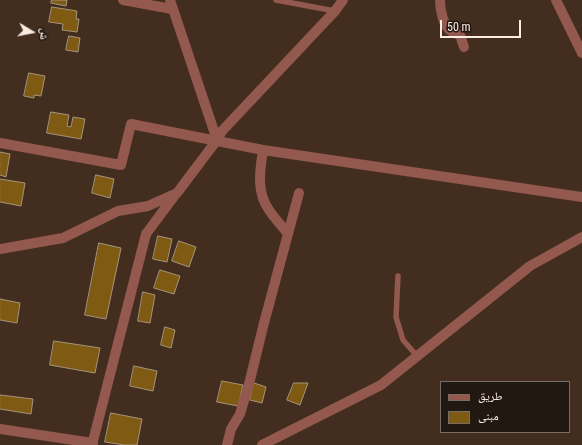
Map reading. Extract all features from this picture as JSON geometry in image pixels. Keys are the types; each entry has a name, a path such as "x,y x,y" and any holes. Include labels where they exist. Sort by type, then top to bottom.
{"street":[{"path":"123,0 171,4 217,140"},
{"path":"0,429 92,444 146,234 217,140 222,131 335,11 343,0"},
{"path":"440,0 440,8 446,25 450,31 460,36 464,47"},
{"path":"556,0 582,53"},
{"path":"0,143 121,165 130,124 263,150 582,197"},
{"path":"263,150 260,174 261,190 268,209 288,234"},
{"path":"227,445 231,429 240,414 249,384 299,192"},
{"path":"0,249 63,238 118,212 148,206 176,193"},
{"path":"262,445 381,385 530,266 582,237"}],"lane":[{"path":"276,0 335,11"},
{"path":"398,276 396,317 403,340 417,356"}],"building":[{"path":"52,0 67,0 66,6 51,3"},
{"path":"52,7 77,11 76,19 79,19 77,32 62,30 63,24 49,22"},
{"path":"69,36 80,38 78,52 66,50"},
{"path":"29,73 45,76 41,96 34,95 34,98 24,96"},
{"path":"51,112 69,115 67,126 71,127 73,117 85,119 81,139 47,133"},
{"path":"0,152 10,154 6,177 0,175"},
{"path":"96,175 114,179 110,198 92,193"},
{"path":"0,179 25,183 21,206 0,202"},
{"path":"158,236 172,239 167,262 153,259"},
{"path":"179,241 196,247 189,267 172,261"},
{"path":"99,243 121,248 106,319 85,315"},
{"path":"160,270 180,276 174,294 154,288"},
{"path":"143,292 155,295 150,323 138,321"},
{"path":"0,299 20,303 17,323 0,320"},
{"path":"165,327 175,330 171,348 161,345"},
{"path":"54,341 100,348 95,373 50,365"},
{"path":"134,366 157,371 153,391 130,386"},
{"path":"222,381 243,385 238,406 217,402"},
{"path":"254,383 266,387 262,403 250,400"},
{"path":"294,383 308,383 300,405 287,400"},
{"path":"0,395 33,399 31,414 0,409"},
{"path":"111,413 142,419 137,445 124,445 105,442"}]}
